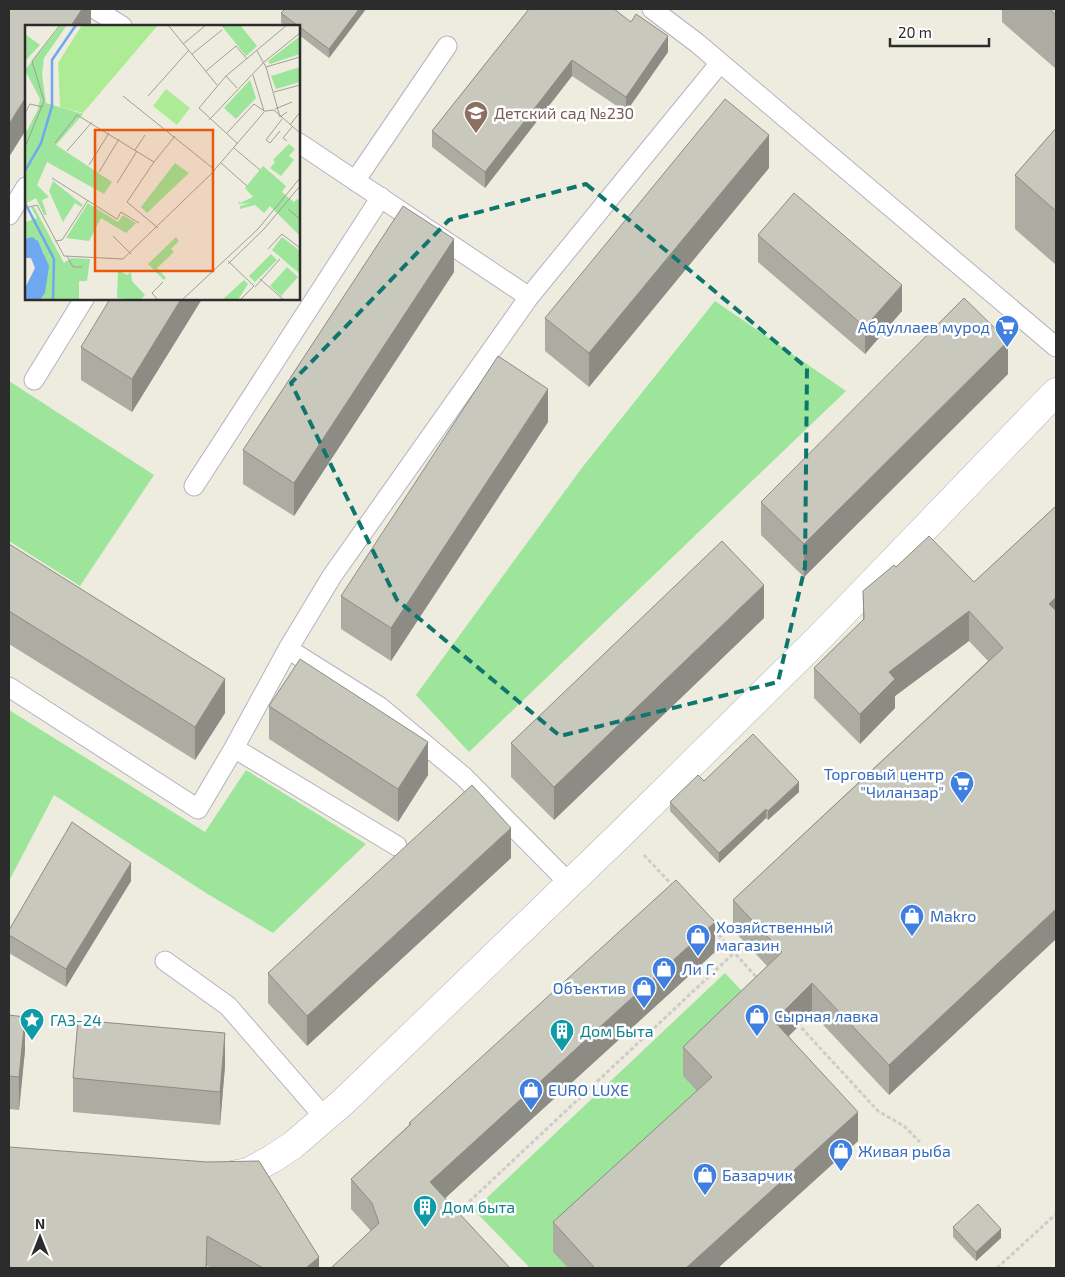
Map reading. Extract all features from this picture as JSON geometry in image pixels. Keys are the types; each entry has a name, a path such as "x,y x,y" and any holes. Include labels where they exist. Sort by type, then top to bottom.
{"street":[{"path":"198,1176 229,1176 248,1172 293,1145 325,1118 570,884 821,636 1056,392"}],"lane":[{"path":"95,9 120,25"},
{"path":"652,9 720,63 1056,347"},
{"path":"355,181 448,46"},
{"path":"9,686 198,809 332,576 529,297 720,63"},
{"path":"300,144 529,297"},
{"path":"9,215 25,189"},
{"path":"194,486 380,197"},
{"path":"34,380 83,300"},
{"path":"288,650 380,707 463,776 570,884"},
{"path":"234,748 397,846"},
{"path":"165,961 228,1006 325,1118"}],"path":[{"path":"623,832 676,889"},
{"path":"708,924 762,983"},
{"path":"454,1215 735,952"},
{"path":"795,1020 878,1110 904,1126 920,1142"},
{"path":"997,1268 1056,1214"}],"highlighted area":[{"path":"586,184 807,368 805,567 778,682 560,736 397,600 291,383 449,220"}],"green space":[{"path":"715,301 846,391 469,752 416,695 581,469"},
{"path":"9,381 154,475 80,586 9,541"},
{"path":"9,710 205,832 246,770 366,844 273,933 206,893 54,795 9,881"},
{"path":"725,973 756,1006 712,1107 553,1251 568,1268 530,1268 474,1210"}],"building":[{"path":"9,9 82,9 72,25 25,25 25,99 9,124"},
{"path":"285,9 359,9 329,49 300,27 300,25 297,25 281,13"},
{"path":"529,9 614,9 631,22 636,14 668,36 626,97 572,60 485,172 432,131"},
{"path":"1049,9 1056,9 1056,15"},
{"path":"725,99 769,135 589,353 545,318"},
{"path":"1056,128 1056,211 1015,175"},
{"path":"794,193 902,285 865,327 758,235"},
{"path":"403,206 454,239 294,483 243,450"},
{"path":"964,298 1008,341 804,544 761,502"},
{"path":"109,300 180,300 132,379 81,347"},
{"path":"498,356 548,389 391,628 341,596"},
{"path":"1056,506 1056,597 1049,604 1056,611 1056,909 889,1065 812,983 774,1021 858,1112 686,1268 595,1268 553,1222 712,1077 683,1047 782,952 733,900 1003,648 969,611 889,672 895,679 860,714 814,668 864,619 863,591 894,565 896,567 929,536 974,582"},
{"path":"722,541 764,585 554,787 511,743"},
{"path":"9,544 225,679 195,727 9,611"},
{"path":"300,659 428,742 398,789 269,706"},
{"path":"753,734 799,782 768,811 766,809 719,853 670,802 698,775 704,781"},
{"path":"472,785 511,828 307,1016 268,973"},
{"path":"72,822 131,863 66,969 9,935 9,930"},
{"path":"676,880 715,922 430,1182 510,1268 331,1268 379,1223 372,1203 351,1179 411,1124 409,1123"},
{"path":"9,1015 25,1017 19,1077 9,1076"},
{"path":"78,1020 225,1033 220,1092 73,1078"},
{"path":"9,1147 207,1162 259,1161 319,1257 306,1268 263,1268 207,1236 206,1268 9,1268"},
{"path":"978,1204 1001,1229 976,1252 953,1227"}],"place":[{"name":"Детский сад №230","path":"476,134"},
{"name":"Абдуллаев мурод","path":"1007,348"},
{"name":"Торговый центр \"Чиланзар\"","path":"962,804"},
{"name":"Makro","path":"912,937"},
{"name":"Хозяйственный магазин","path":"698,957"},
{"name":"Ли Г.","path":"664,990"},
{"name":"Объектив","path":"644,1009"},
{"name":"Сырная лавка","path":"757,1037"},
{"name":"ГАЗ-24","path":"32,1041"},
{"name":"Дом Быта","path":"562,1052"},
{"name":"EURO LUXE","path":"531,1111"},
{"name":"Живая рыба","path":"841,1172"},
{"name":"Базарчик","path":"705,1196"},
{"name":"Дом быта","path":"425,1228"}]}
